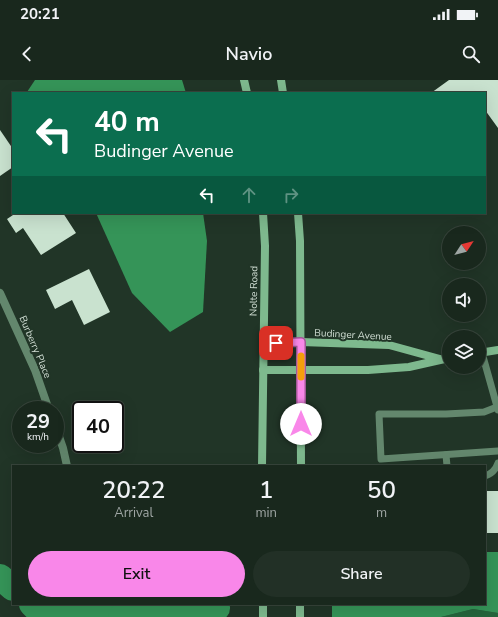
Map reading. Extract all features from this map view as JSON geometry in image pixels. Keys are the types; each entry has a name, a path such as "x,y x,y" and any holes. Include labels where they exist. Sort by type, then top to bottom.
{"street":[{"path":"244,80 246,92"},
{"path":"281,80 283,92"},
{"name":"Nolte Road","path":"262,465 265,246 263,214"},
{"path":"298,214 300,241 301,465"},
{"name":"Burberry Place","path":"0,293 35,370 46,401"},
{"name":"Budinger Avenue","path":"263,343 301,342 390,345 442,358"},
{"path":"486,352 498,350"},
{"name":"Budinger Avenue","path":"263,370 368,370 409,367 442,360"},
{"path":"64,452 67,465"},
{"path":"262,605 263,617"},
{"path":"300,605 300,617"}],"lane":[{"path":"486,371 497,410 446,414 379,414 381,459 498,451"},
{"path":"446,455 447,465"},
{"path":"486,476 496,468 498,463"}],"shaded area":[{"path":"35,80 182,80 186,92 27,92"},
{"path":"96,214 203,214 207,241 203,312 170,332 132,293"},
{"path":"486,552 498,552 498,613 473,609 441,617 332,617 332,605 486,605"},
{"path":"473,609 498,613 498,617 441,617"}],"building":[{"path":"449,80 498,80 498,128 486,111 486,92 432,92"},
{"path":"0,130 12,148 12,168 0,176"},
{"path":"14,214 64,214 76,233 41,255 23,228 16,233 7,219"},
{"path":"89,269 110,312 84,325 72,300 55,309 46,290"},
{"path":"486,491 498,491 498,533 486,533"}],"waterway":[{"path":"0,577 12,587"},
{"path":"33,605 35,607 109,617"},
{"path":"121,617 217,608"}],"slow traffic":[{"path":"301,356 301,377"}],"route":[{"path":"276,343 301,342 301,424"}]}
